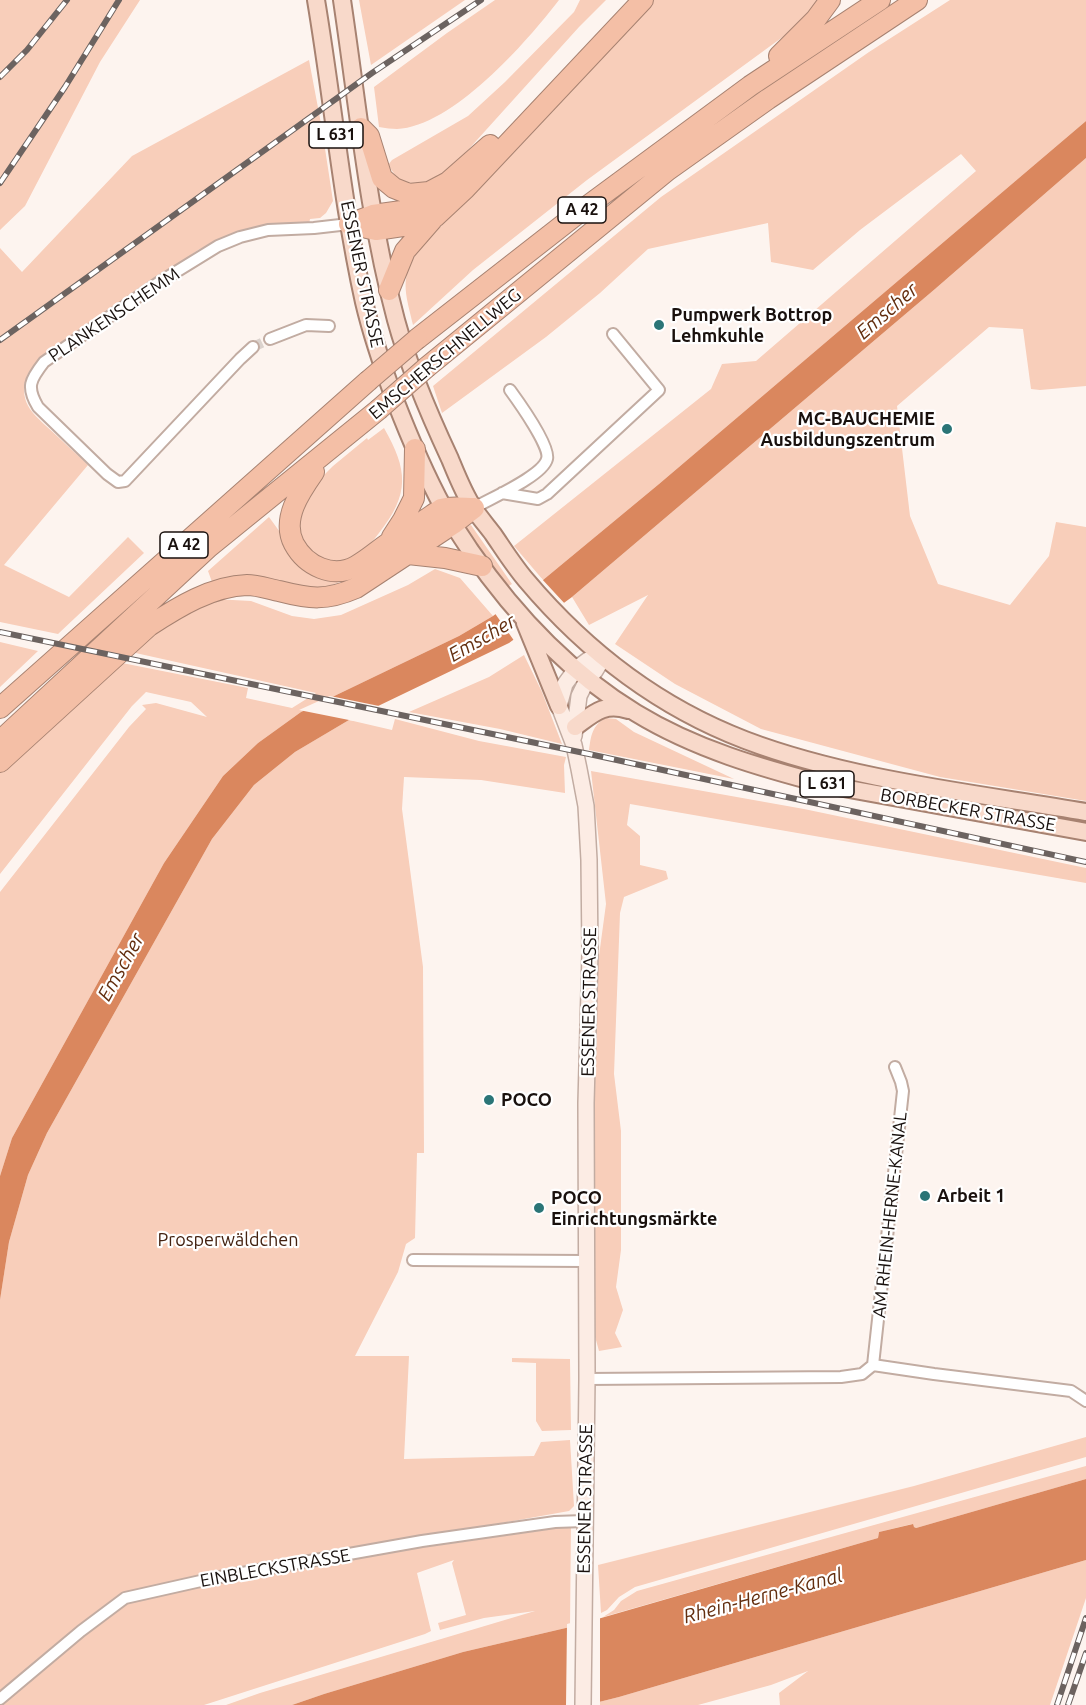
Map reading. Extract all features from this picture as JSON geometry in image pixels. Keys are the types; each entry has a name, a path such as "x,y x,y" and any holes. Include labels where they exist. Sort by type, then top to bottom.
{"highway":[{"path":"361,128 369,136 382,178 394,188 409,194 429,192 448,182 482,153 629,0"},
{"path":"389,290 405,251 643,0"},
{"path":"750,86 816,19 830,0"},
{"name":"A 42","path":"0,708 417,339 586,207 750,86 880,0"},
{"name":"EMSCHERSCHNELLWEG","path":"0,741 209,547 339,443 427,367 668,170 768,99 917,0"},
{"path":"375,222 447,194 465,176 482,153"},
{"path":"349,224 375,222 416,224 435,217"},
{"path":"339,443 299,493 291,513 290,525 293,542 306,560 326,570 337,571 355,567 388,543 448,516 474,508"},
{"path":"388,543 404,520 414,498 415,449"},
{"path":"0,762 149,626 169,613 214,592 249,585 295,595 327,598 341,594 356,588 408,554 448,516"},
{"path":"408,554 445,558 482,566"}],"main road":[{"name":"ESSENER STRASSE","path":"316,0 349,224 364,303 375,342 415,449 448,516 502,593 523,616 540,644"},
{"name":"ESSENER STRASSE","path":"342,0 375,222 396,321 412,370 440,438 474,508 524,578 567,625 603,658"},
{"name":"L 631","path":"540,644 581,674"},
{"path":"540,644 559,706"},
{"path":"559,706 565,684 581,674 588,660 603,658"},
{"name":"BORBECKER STRASSE","path":"603,658 688,715 766,748 845,769 919,784 1086,812"},
{"name":"ESSENER STRASSE","path":"573,745 581,674"},
{"name":"BORBECKER STRASSE","path":"581,674 638,714 668,731 703,747 785,774 838,787 1086,832"},
{"name":"ESSENER STRASSE","path":"559,706 573,745 586,806 590,900 586,1103 587,1379 584,1705"},
{"path":"574,727 599,710 613,707 638,714"}],"street":[{"name":"PLANKENSCHEMM","path":"253,347 125,481 118,482 107,474 38,408 32,397 30,384 33,375 44,362 158,283 219,246 240,237 268,230 349,224"},
{"path":"270,339 306,325 329,326"},
{"path":"502,493 538,499 547,494 659,390 613,334"},
{"path":"474,508 524,481 548,459 547,450 540,437 510,390"},
{"name":"AM RHEIN-HERNE-KANAL","path":"873,1365 903,1091 895,1067"},
{"path":"413,1260 586,1261"},
{"path":"587,1379 841,1377 862,1374 873,1365 1071,1391 1086,1401"},
{"name":"EINBLECKSTRASSE","path":"0,1699 81,1631 125,1598 214,1578 422,1541 555,1522 584,1521"}],"green space":[{"path":"0,0 140,0 100,62 25,206 0,230"},
{"path":"359,0 465,0 371,65"},
{"path":"495,0 559,0 508,59 464,98 441,114 418,125 397,129 379,127 374,87"},
{"path":"580,0 606,0 458,161 439,177 420,187 400,182 388,165 392,160 468,116 574,12"},
{"path":"650,0 820,0 784,36 587,180 473,270 413,325 406,289 407,273 415,256 411,252 429,239"},
{"path":"950,0 1086,0 1086,121 543,580 514,546 711,389 722,364 756,361 976,171 961,154 860,230 813,270 771,262 768,223 648,249 600,293 546,337 442,413 433,386 661,197 869,52"},
{"path":"309,60 333,201 326,213 320,218 310,219 309,224 252,229 226,237 198,250 41,359 31,369 24,388 26,402 30,409 88,465 4,565 69,597 128,537 144,553 58,634 0,622 0,248 22,272 132,156"},
{"path":"1086,158 1086,386 1031,389 1023,329 989,327 897,406 910,516 938,584 1010,605 1049,556 1056,522 1086,527 1086,801 940,777 761,729 675,684 615,644 648,595 589,625 572,597"},
{"path":"384,428 398,457 401,469 401,494 396,506 376,536 357,557 342,562 322,559 314,554 302,538 299,517 315,484 367,438 368,440"},
{"path":"269,517 290,546 326,574 425,524 429,530 361,572 317,589 217,580 212,582 208,571"},
{"path":"471,525 512,584 507,587 465,527"},
{"path":"435,569 460,578 493,616 459,636 301,712 258,743 223,776 164,863 12,1138 0,1176 0,892 129,727 146,709 142,705 156,703 207,717 191,702 146,692 132,706 0,874 0,770 117,662 248,688 246,698 292,708 316,693 131,652 163,623 214,599 251,601 292,616 314,619 341,615 408,585"},
{"path":"0,642 38,651 0,687"},
{"path":"524,655 542,692 562,744 500,729 409,712 489,677"},
{"path":"606,718 616,719 634,732 734,779 589,750 595,728"},
{"name":"Prosperwäldchen","path":"395,719 479,741 566,757 565,793 481,780 404,777 402,809 423,967 424,1153 417,1153 415,1238 406,1244 398,1272 355,1356 409,1356 404,1459 534,1456 541,1442 570,1440 574,1506 569,1511 468,1529 467,1540 571,1522 570,1627 463,1652 292,1705 226,1705 535,1611 484,1618 440,1630 438,1623 466,1615 452,1563 454,1560 417,1573 431,1631 204,1705 1,1705 91,1630 119,1596 0,1694 0,1300 9,1242 28,1175 47,1133 212,839 254,785 295,752 349,720 392,730"},
{"path":"591,771 804,809 1086,868 1086,883 630,804 627,825 640,836 640,865 666,871 668,879 624,897 620,913 614,1074 621,1131 621,1250 616,1287 623,1310 615,1333 622,1347 599,1351 593,1329 596,978 606,904"},
{"path":"512,1358 570,1359 571,1430 542,1431 536,1421 536,1363 512,1362"},
{"path":"1086,1437 1086,1457 635,1587 601,1613 598,1565 914,1486"},
{"path":"1086,1466 1086,1479 916,1528 912,1524 879,1532 878,1538 603,1617 637,1591"},
{"path":"1086,1560 1086,1598 1050,1705 780,1705 779,1693 808,1671 771,1685 698,1705 587,1705 619,1697"}],"water":[{"name":"Emscher","path":"1086,121 1086,158 572,597 509,643 349,720 295,752 254,785 212,839 47,1133 28,1175 9,1242 0,1300 0,1176 12,1138 164,863 223,776 258,743 301,712 459,636 493,616 543,580"},
{"name":"Rhein-Herne-Kanal","path":"1086,1479 1086,1560 619,1697 587,1705 292,1705 463,1652 570,1627 878,1538 879,1532 913,1524 916,1528"}],"pier":[{"path":"541,578 566,605 515,642 494,612"},
{"path":"330,696 384,707 354,721 299,710"},
{"path":"600,1615 600,1705 566,1705 567,1624"}],"tunnel":[{"path":"253,347 270,339"}],"railway":[{"path":"0,77 27,50 67,0"},
{"path":"0,183 65,87 119,0"},
{"path":"0,340 372,73 481,0"},
{"path":"0,632 589,754 1086,862"},
{"path":"1057,1705 1086,1618"},
{"path":"1068,1705 1086,1653"}],"place":[{"name":"Pumpwerk Bottrop Lehmkuhle","path":"659,325"},
{"name":"MC-BAUCHEMIE Ausbildungszentrum","path":"947,429"},
{"name":"POCO","path":"489,1100"},
{"name":"Arbeit 1","path":"925,1196"},
{"name":"POCO Einrichtungsmärkte","path":"539,1208"}]}
